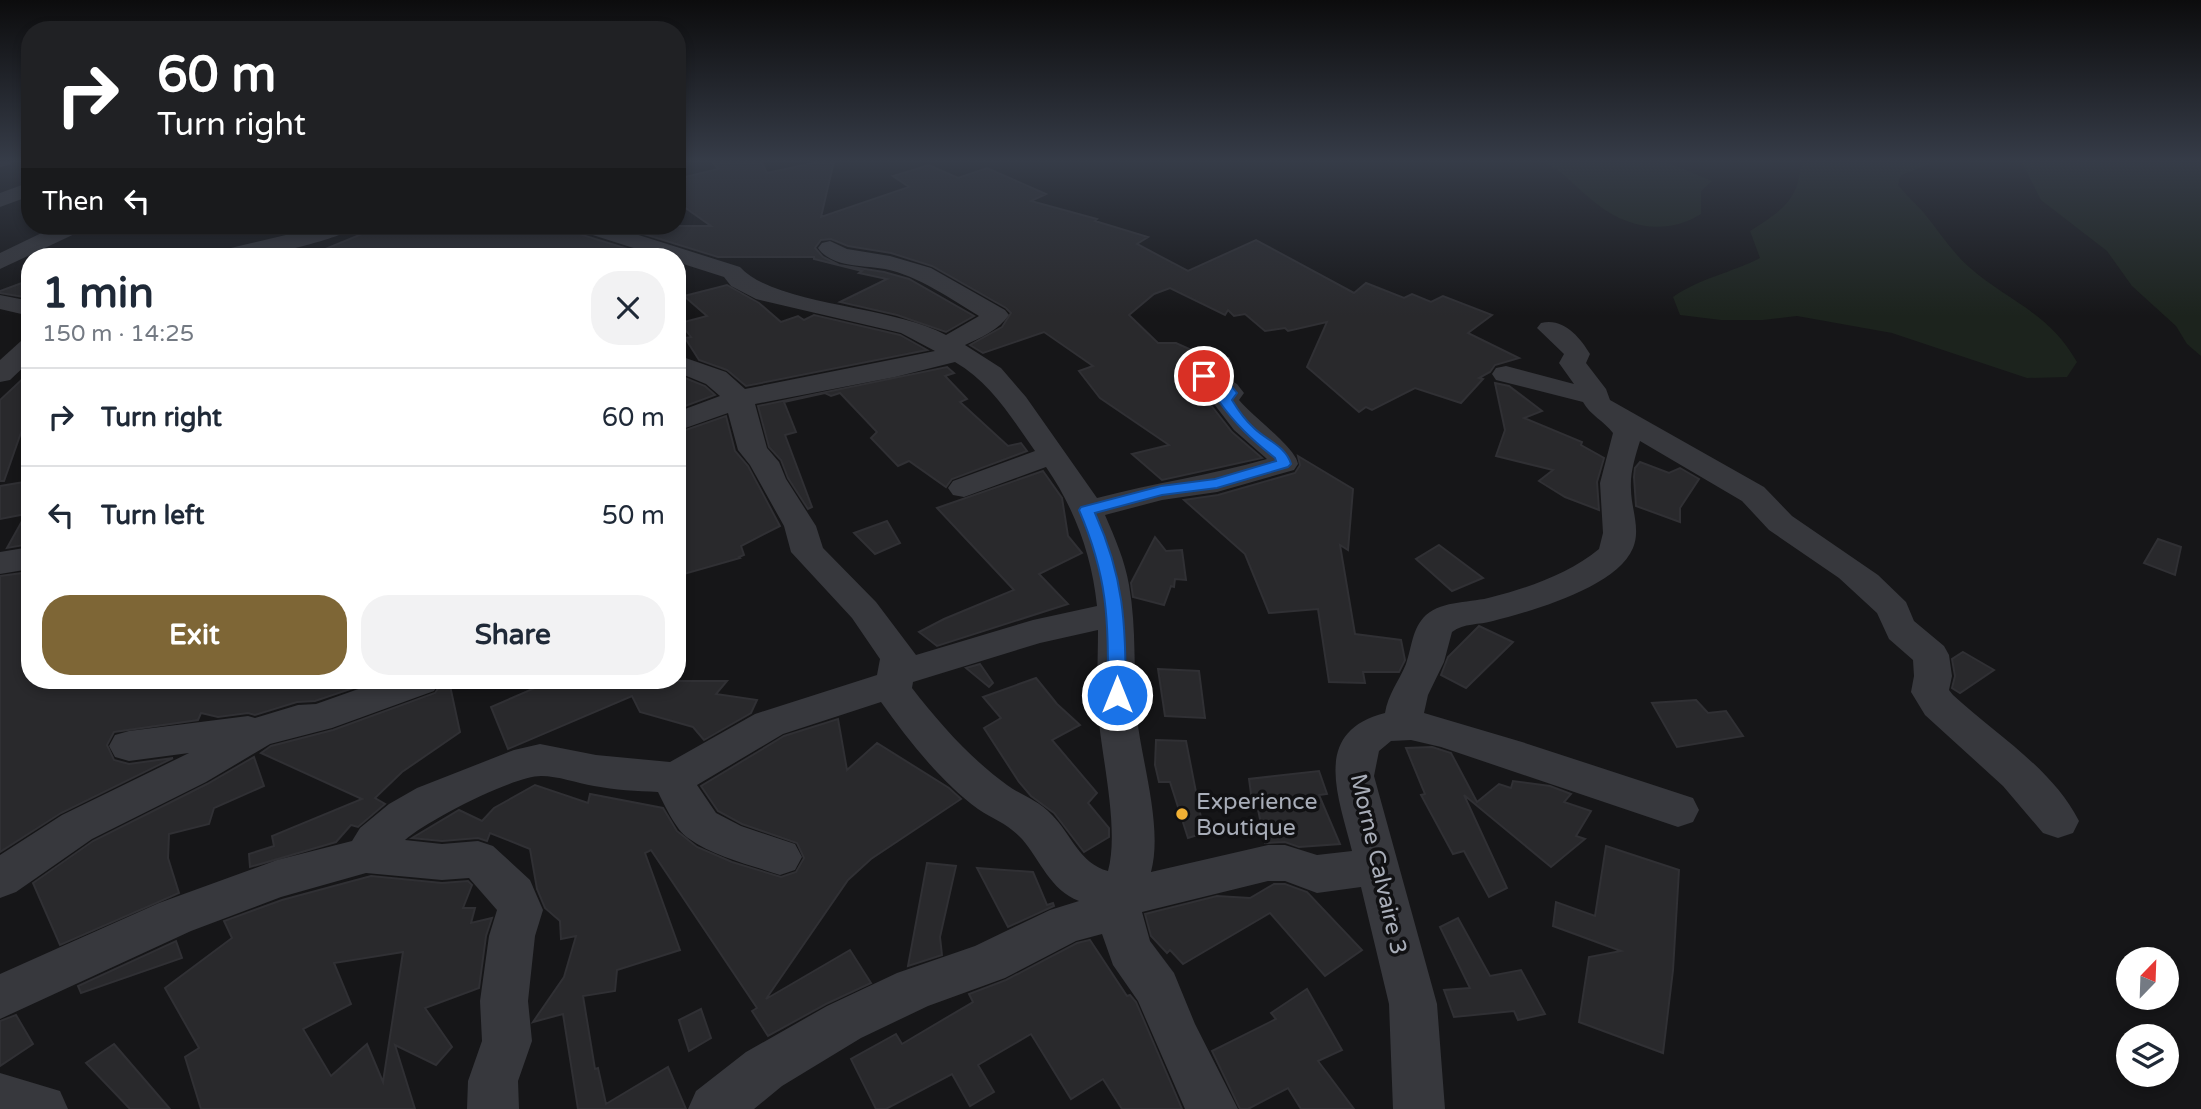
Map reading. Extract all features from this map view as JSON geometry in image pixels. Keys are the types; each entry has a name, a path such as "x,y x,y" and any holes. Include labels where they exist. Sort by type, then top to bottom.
{"street":[{"path":"28,248 55,235"},
{"path":"262,248 318,235"},
{"path":"615,235 656,248"},
{"path":"315,236 315,242 322,248"},
{"path":"686,419 739,400 895,369 951,349 996,315 923,273 890,263 839,255 830,248"},
{"path":"0,262 21,252"},
{"path":"686,257 732,272 740,281 765,294 840,313 889,321 933,338 991,374 1017,403 1079,493 1103,548 1112,583 1116,616 1118,718 1130,805 1133,859 1122,902 1129,950 1157,989 1176,1037 1212,1109"},
{"path":"0,302 21,307"},
{"path":"1405,726 1403,708 1427,658 1431,633 1440,622 1520,601 1601,566 1613,556 1619,542 1615,489 1619,461 1628,433 1574,369 1573,363 1577,354 1570,344 1550,328"},
{"path":"0,374 21,355"},
{"path":"1087,510 1161,491 1217,483 1283,464 1282,456 1248,431 1238,419 1225,400 1230,393 1225,386 1201,372 1219,363"},
{"path":"686,367 716,379 739,400 753,450 764,461 771,479 800,526 808,552 864,610 899,658 896,681 912,716 945,754 994,798 1014,807 1037,827 1063,858 1073,876 1122,902"},
{"path":"1506,374 1538,380 1606,407 1753,494 1770,516 1860,577 1894,610 1894,619 1908,637 1931,654 1933,676 1930,692 1939,705 2019,777 2046,804 2058,821"},
{"path":"964,488 1051,455"},
{"path":"0,563 21,560"},
{"path":"366,855 375,841 404,816 432,800 514,766 540,760 596,771 675,778 769,724 881,688 1031,631 1084,618 1116,616"},
{"path":"0,879 77,827 192,771 256,733 298,720 318,718 399,689"},
{"name":"Morne Calvaire 3","path":"1419,1109 1413,1004 1354,776 1356,750 1372,732 1392,726 1439,732 1530,759 1678,810"},
{"path":"129,746 245,730 256,733"},
{"path":"675,778 676,787 701,825 735,843 749,844 780,857"},
{"path":"0,995 175,917 277,878 366,855 442,862 478,859 495,872 514,894 520,910 512,936 504,1001 508,1041 493,1081 493,1109"},
{"path":"714,1109 764,1069 844,1022 914,989 988,963 1066,924 1122,902 1166,888 1268,863 1285,863 1317,874 1377,867"},
{"path":"0,1098 42,1109"}],"shaded area":[{"path":"1610,213 1701,213 1688,221 1662,227 1635,224"},
{"path":"1776,213 1924,213 1969,267 2041,319 2066,345 2077,362 2067,377 2027,378 1892,333 1797,316 1763,320 1721,320 1680,315 1673,297 1694,285 1760,258 1750,231"},
{"path":"2058,213 2201,213 2201,356 2187,344 2176,326 2132,286 2107,251"}],"building":[{"path":"692,213 822,213 821,217 833,213 1074,213 1148,237 1137,244 1188,271 1256,240 1354,293 1366,283 1404,298 1412,294 1431,302 1443,296 1492,315 1468,333 1519,358 1495,365 1490,372 1479,378 1483,379 1461,403 1415,388 1372,410 1366,407 1359,412 1307,367 1327,322 1288,331 1285,328 1265,331 1245,314 1234,316 1228,310 1225,315 1170,288 1154,294 1129,315 1158,343 1176,343 1205,356 1184,372 1195,386 1192,393 1210,404 1232,432 1262,458 1162,480 1132,454 1169,445 1100,398 1079,371 1093,366 1044,332 983,353 970,345 1002,327 1011,313 932,266 891,253 848,246 831,239 821,240 815,248 823,257 839,265 909,279 974,316 946,332 897,315 840,302 887,279 859,273 862,271 814,259 814,257 718,257 647,235 686,235 686,226 711,226"},
{"path":"359,235 582,235 625,248 328,248"},
{"path":"21,283 21,296 0,291"},
{"path":"727,285 759,303 781,322 798,316 804,320 814,315 900,335 927,350 746,386 727,370 699,360 686,340 691,337 686,331 686,321 707,316 686,295"},
{"path":"947,367 954,373 945,376 967,399 960,402 1008,446 1021,443 1027,451 952,479 946,487 909,461 898,466 871,438 877,432 840,393 831,396 825,393 784,402 796,432 785,435 812,507 808,509 788,478 781,460 769,447 758,406"},
{"path":"686,378 705,386 715,395 686,406"},
{"path":"21,380 21,433 4,481 0,481 0,400"},
{"path":"1495,383 1509,386 1542,411 1524,418 1582,442 1581,445 1604,458 1597,482 1599,510 1565,497 1539,481 1553,470 1496,456 1505,430"},
{"path":"726,416 735,451 748,466 780,526 741,546 744,555 740,558 686,573 686,430"},
{"path":"1298,456 1353,489 1348,550 1340,545 1355,634 1401,640 1405,660 1399,672 1363,672 1365,683 1329,682 1318,609 1269,613 1245,554 1184,500 1218,495 1295,473 1300,465"},
{"path":"1640,462 1669,473 1680,468 1699,479 1680,508 1680,522 1636,506 1634,477 1635,468"},
{"path":"1043,471 1062,498 1068,536 1082,553 1039,574 1068,604 937,646 919,632 1014,590 937,508"},
{"path":"21,482 21,515 0,519 0,486"},
{"path":"887,521 900,543 875,554 854,533"},
{"path":"21,523 21,546 7,548"},
{"path":"1155,537 1166,551 1182,550 1186,580 1175,579 1174,587 1171,586 1164,605 1133,597 1131,583"},
{"path":"2158,539 2181,547 2175,575 2144,563"},
{"path":"1439,545 1483,578 1452,591 1416,559"},
{"path":"21,573 21,689 350,689 315,701 297,702 255,715 248,713 218,717 201,713 198,720 114,732 107,745 114,760 129,764 173,758 61,813 0,852 0,576"},
{"path":"1479,626 1513,642 1466,688 1441,675 1448,657"},
{"path":"1963,652 1994,670 1960,693 1952,688 1955,676 1952,659"},
{"path":"980,664 993,683 989,687 966,668"},
{"path":"1158,669 1199,671 1205,718 1165,716"},
{"path":"1036,678 1057,704 1080,725 1052,740 1097,793 1088,803 1109,828 1109,837 1084,852 1054,813 1031,796 1019,782 984,728 1001,718 983,697"},
{"path":"686,681 727,681 716,694 757,700 751,713 704,740 693,727 640,712 632,696 508,749 491,707 533,689 686,689"},
{"path":"438,689 451,689 460,732 402,772 375,798 385,804 358,827 351,825 336,842 250,867 249,854 274,846 272,836 362,799 261,753 271,746 333,730 435,693"},
{"path":"1696,700 1708,713 1726,711 1743,736 1677,747 1652,703"},
{"path":"838,719 847,770 877,743 949,788 961,799 871,859 848,880 766,999 850,950 871,983 768,1036 752,1011 757,1008 651,850 645,853 680,950 617,970 615,991 583,996 595,1069 598,1068 606,1104 668,1067 686,1109 578,1109 563,1014 533,1022 564,977 576,936 561,939 560,921 545,908 537,889 530,849 490,833 487,841 478,838 442,841 412,838 459,810 482,821 494,808 535,785 588,803 590,794 663,808 677,831 697,847 732,862 781,877 796,872 804,858 797,843 742,824 718,811 701,786 784,736"},
{"path":"1156,740 1186,741 1204,833 1188,838 1170,782 1159,782 1155,765"},
{"path":"1432,747 1451,753 1477,802 1499,784 1511,788 1513,781 1550,786 1571,794 1564,802 1591,811 1576,836 1585,839 1551,867 1464,795 1507,888 1489,897 1464,851 1453,854 1421,795 1425,794 1406,748"},
{"path":"254,757 264,786 214,808 209,824 169,834 168,858 179,893 60,945 33,883 93,841 207,784"},
{"path":"1319,771 1327,794 1319,795 1340,844 1299,847 1285,842 1265,843 1256,800 1252,801 1249,779"},
{"path":"1606,846 1679,870 1673,970 1663,1053 1579,1022 1589,957 1621,951 1553,926 1556,902 1595,916"},
{"path":"927,863 956,866 940,937 942,955 908,966"},
{"path":"977,868 1033,872 1047,905 1053,903 1054,906 1008,927"},
{"path":"371,876 442,883 468,881 472,885 463,908 475,908 471,923 492,918 486,936 479,988 425,1008 452,1047 436,1065 395,1045 415,1109 201,1109 185,1057 199,1048 165,988 232,938 224,921 282,900","holes":["403,952 383,1082 367,1044 331,1076 303,1029 351,1004 334,963"]},
{"path":"1274,884 1285,884 1307,892 1362,950 1325,976 1270,913 1183,964 1170,950 1167,953 1151,936 1145,914 1217,896 1250,898"},
{"path":"1458,918 1490,976 1521,970 1545,1014 1518,1020 1514,1011 1454,1017 1444,990 1470,988 1440,927"},
{"path":"1090,940 1127,996 1130,995 1136,1002 1182,1109 1122,1109 1103,1079 1071,1099 1031,1034 978,1065 994,1092 970,1106 952,1074 886,1109 876,1109 851,1059 896,1034 902,1044 973,1002 969,994 1006,980 1077,943"},
{"path":"176,941 182,958 81,993 78,986"},
{"path":"1307,989 1342,1050 1318,1061 1354,1109 1301,1109 1288,1088 1248,1109 1240,1109 1212,1051 1276,1019 1271,1013"},
{"path":"701,1009 711,1038 689,1051 679,1020"},
{"path":"16,1015 33,1044 0,1066 0,1021"},
{"path":"114,1044 170,1109 130,1109 86,1063"}],"place":[{"name":"Experience Boutique","path":"1182,814"}],"route":[{"path":"1117,695 1116,616 1112,583 1103,548 1087,510 1161,491 1217,483 1283,464 1282,456 1248,431 1238,419 1225,400 1230,393 1225,386 1204,376"}]}
